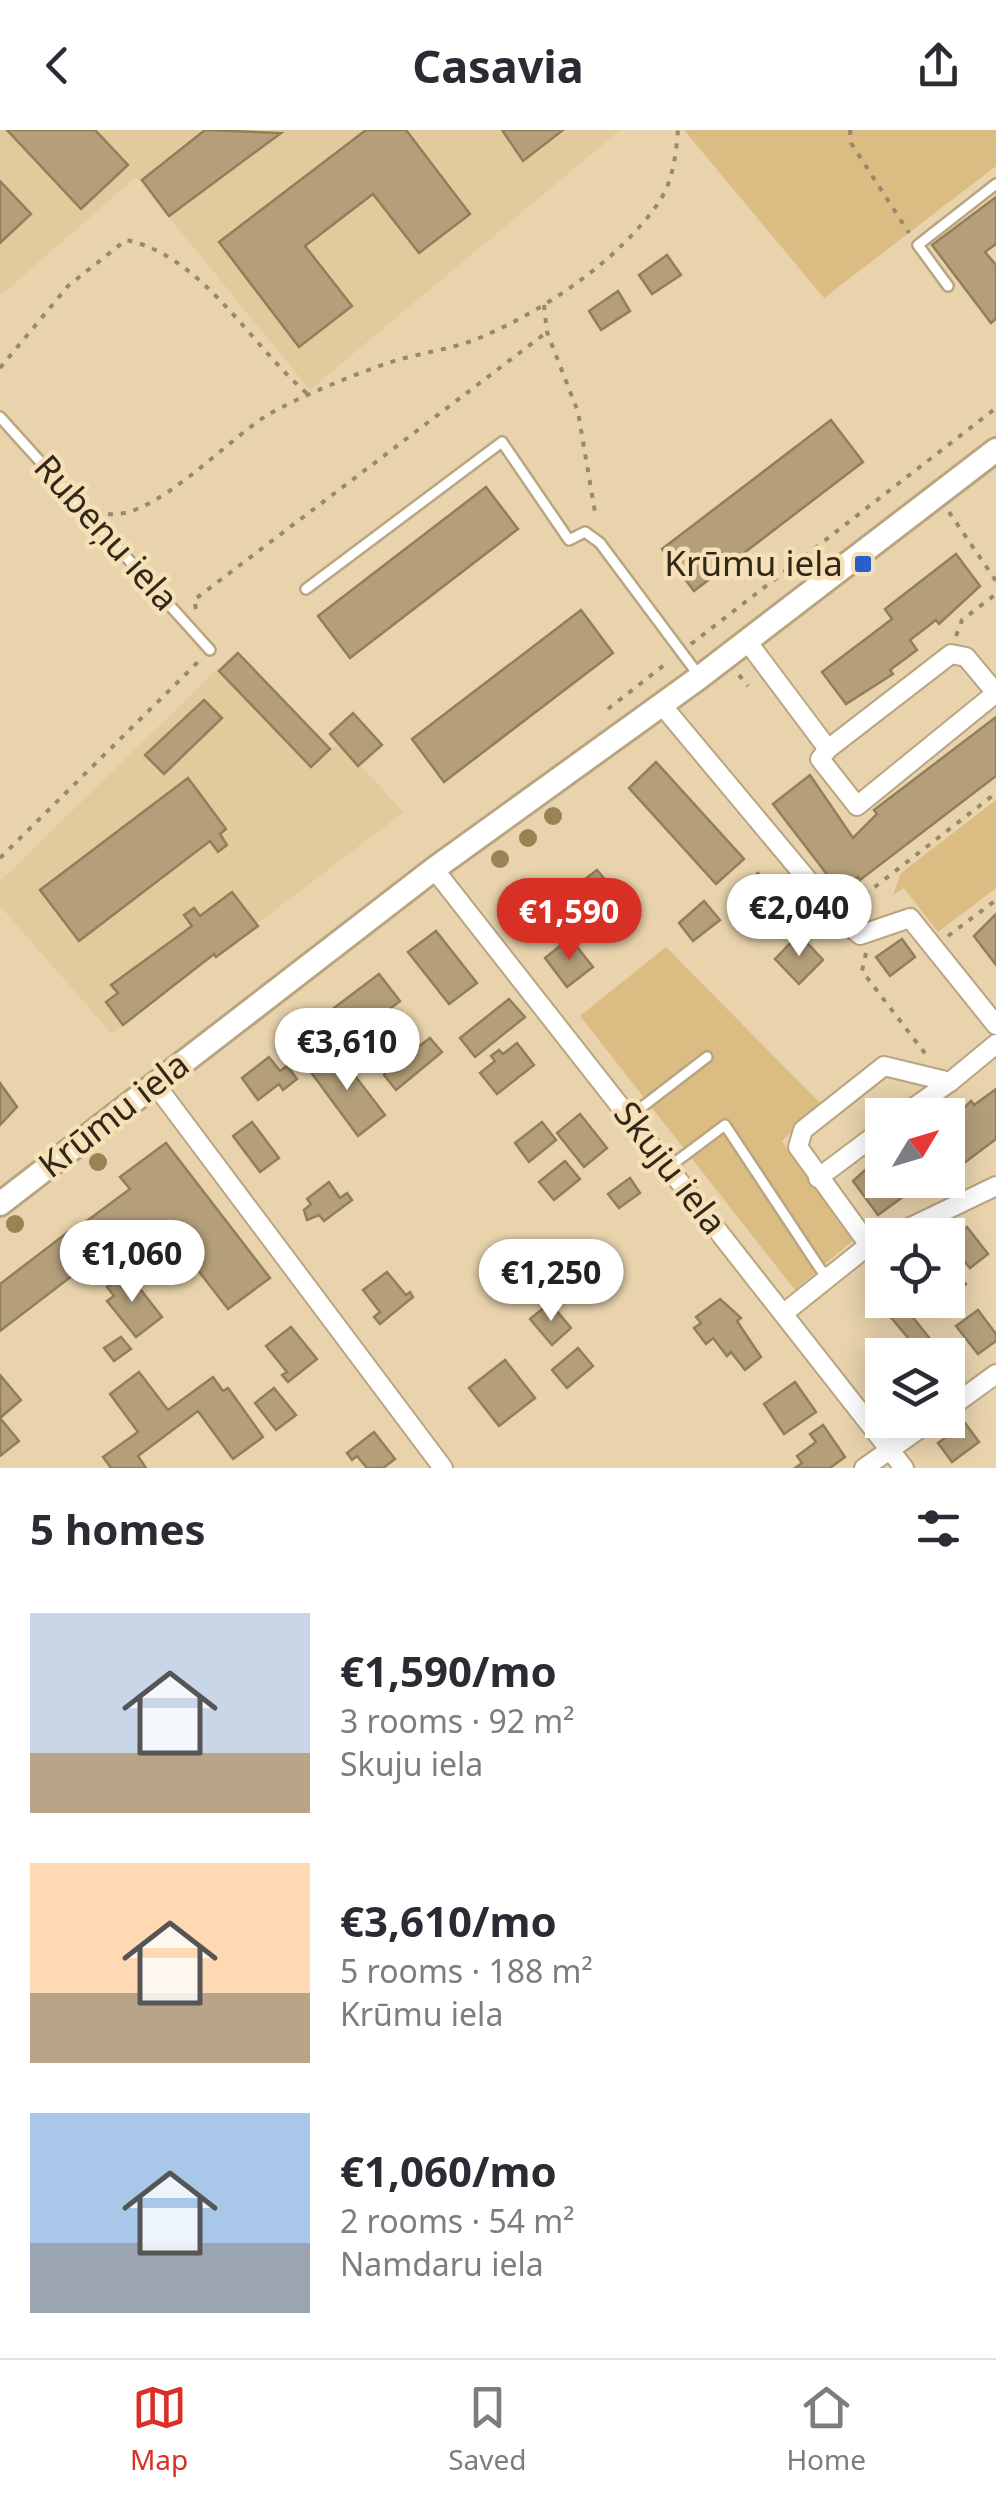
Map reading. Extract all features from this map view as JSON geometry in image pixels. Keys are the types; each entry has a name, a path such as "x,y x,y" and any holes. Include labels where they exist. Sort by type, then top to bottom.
{"street":[{"name":"Krūmu iela","path":"0,1204 434,869 700,677 996,450"},
{"path":"747,641 828,748"},
{"path":"951,654 966,657 996,693 858,806 820,760 828,748 951,654"},
{"path":"661,704 838,916 860,935 910,918 996,1026"},
{"name":"Skuju iela","path":"434,869 904,1468"},
{"path":"927,1098 996,1044"},
{"path":"865,1231 818,1178 798,1148 803,1130 884,1066 950,1082"},
{"path":"156,1084 442,1468"},
{"path":"818,1178 865,1143"},
{"path":"929,1218 996,1186"},
{"path":"784,1314 865,1251"},
{"path":"965,1397 996,1374"},
{"path":"864,1468 907,1438"}],"lane":[{"path":"948,286 918,246 996,184"},
{"name":"Rubeņu iela","path":"0,417 210,650"},
{"path":"306,589 502,442 569,540 584,532 600,543 662,621 700,677"},
{"path":"629,1117 707,1056"},
{"path":"669,1167 725,1125 821,1270 831,1276"}],"path":[{"path":"89,512 119,516 150,503 268,415 388,363 483,337 544,305 618,246 659,202 676,162 678,130"},
{"path":"850,130 851,143 918,246"},
{"path":"0,368 68,286 126,240 154,246 204,287 311,397"},
{"path":"544,305 547,332 578,412 600,543"},
{"path":"0,858 210,650 194,600 547,332"},
{"path":"608,709 996,408"},
{"path":"939,494 996,581"},
{"path":"951,654 962,620 996,594"},
{"path":"736,671 748,686"},
{"path":"838,916 996,793"},
{"path":"934,946 996,900"},
{"path":"860,935 867,950 862,970 950,1082"}],"shaded area":[{"path":"0,130 620,130 310,390 136,177 0,296"},
{"path":"684,130 996,130 996,166 824,298"},
{"path":"236,651 330,749 339,744 404,812 112,1034 0,906 0,881"},
{"path":"996,800 996,888 938,932 904,888 893,895 901,873"},
{"path":"666,947 820,1103 782,1141 852,1241 795,1290 580,1016"}],"building":[{"path":"7,130 95,130 128,165 81,209"},
{"path":"205,130 281,133 169,216 142,180"},
{"path":"366,130 406,130 470,214 419,253 373,194 305,246 352,306 299,347 219,242"},
{"path":"502,130 563,130 523,161"},
{"path":"0,181 31,214 0,243"},
{"path":"996,197 996,244 985,252 996,265 996,319 991,323 932,245"},
{"path":"667,255 681,275 652,294 639,275"},
{"path":"618,291 630,311 601,330 589,311"},
{"path":"831,420 863,462 694,591 662,549"},
{"path":"486,487 518,529 350,658 318,616"},
{"path":"956,554 980,586 939,624 936,620 910,640 917,650 890,670 893,674 846,704 822,672 892,619 885,609"},
{"path":"581,610 613,653 444,782 412,739"},
{"path":"238,653 330,749 311,767 219,671"},
{"path":"204,700 222,718 164,774 145,755"},
{"path":"353,713 382,745 358,766 330,734"},
{"path":"996,717 996,776 860,880 858,877 839,890 773,804 810,775 853,838 877,814 874,810"},
{"path":"656,762 744,859 716,884 629,788"},
{"path":"188,778 226,829 220,834 227,845 218,852 210,841 79,941 40,890"},
{"path":"597,870 613,889 569,922 555,902"},
{"path":"758,873 781,897 761,916 738,892"},
{"path":"232,892 258,926 216,957 214,954 123,1025 106,1002 118,993 111,985 192,926 184,915 194,908 200,916"},
{"path":"704,901 720,920 693,941 679,923"},
{"path":"996,914 996,965 974,936"},
{"path":"436,931 477,983 449,1004 408,952"},
{"path":"799,934 823,960 799,984 775,959"},
{"path":"570,938 593,967 567,987 545,958"},
{"path":"902,939 915,957 890,976 876,957"},
{"path":"379,974 400,1001 347,1042 326,1014"},
{"path":"509,999 525,1017 475,1057 460,1038"},
{"path":"430,1038 442,1052 396,1090 384,1075 387,1070"},
{"path":"517,1043 534,1065 497,1094 480,1073 495,1061 491,1056 499,1050 503,1054"},
{"path":"336,1051 385,1115 358,1136 310,1071"},
{"path":"269,1057 280,1071 287,1066 297,1079 283,1090 279,1084 258,1100 242,1078"},
{"path":"0,1083 17,1107 0,1125"},
{"path":"996,1089 996,1139 965,1162 965,1107 971,1101 974,1105"},
{"path":"580,1114 607,1148 584,1167 557,1133"},
{"path":"252,1122 279,1158 260,1172 233,1136"},
{"path":"542,1122 556,1140 529,1162 515,1143"},
{"path":"166,1143 270,1278 228,1309 160,1221 111,1258 84,1223 130,1189 120,1177"},
{"path":"565,1161 580,1179 554,1200 539,1182"},
{"path":"865,1170 865,1197 853,1181"},
{"path":"630,1178 640,1193 619,1208 608,1194"},
{"path":"329,1182 340,1198 347,1193 352,1200 324,1221 319,1215 307,1220 304,1210 311,1204 307,1199"},
{"path":"866,1198 901,1198 878,1215"},
{"path":"76,1226 98,1256 0,1331 0,1284"},
{"path":"965,1229 988,1254 970,1268 965,1262"},
{"path":"127,1272 162,1317 136,1337 107,1301 114,1296 107,1287"},
{"path":"387,1272 406,1295 410,1292 413,1297 380,1324 374,1317 380,1312 363,1290"},
{"path":"720,1299 741,1318 737,1321 761,1357 745,1370 731,1352 727,1356 713,1338 706,1344 694,1328 701,1323 696,1317"},
{"path":"550,1303 571,1328 552,1345 530,1319"},
{"path":"978,1310 996,1334 996,1341 978,1354 956,1326"},
{"path":"891,1318 913,1318 929,1338 908,1338"},
{"path":"291,1327 317,1359 288,1382 282,1375 287,1372 266,1346"},
{"path":"121,1337 131,1349 114,1361 104,1348"},
{"path":"578,1348 593,1366 567,1388 552,1370"},
{"path":"505,1360 535,1398 499,1426 469,1388"},
{"path":"139,1372 168,1410 213,1377 223,1391 228,1388 263,1437 233,1459 198,1411 138,1456 146,1468 111,1468 103,1457 138,1432 110,1394"},
{"path":"0,1375 21,1400 0,1418"},
{"path":"795,1382 816,1412 784,1434 764,1404"},
{"path":"274,1388 296,1415 276,1430 255,1403"},
{"path":"0,1418 19,1441 0,1456"},
{"path":"965,1423 979,1442 952,1462 938,1443 945,1438 965,1438"},
{"path":"823,1425 845,1457 830,1468 795,1468 802,1463 797,1456 816,1442 810,1434"},
{"path":"374,1432 395,1459 383,1468 367,1468 357,1456 352,1460 347,1453"}],"place":[{"name":"Krūmu iela","path":"863,564"}]}
